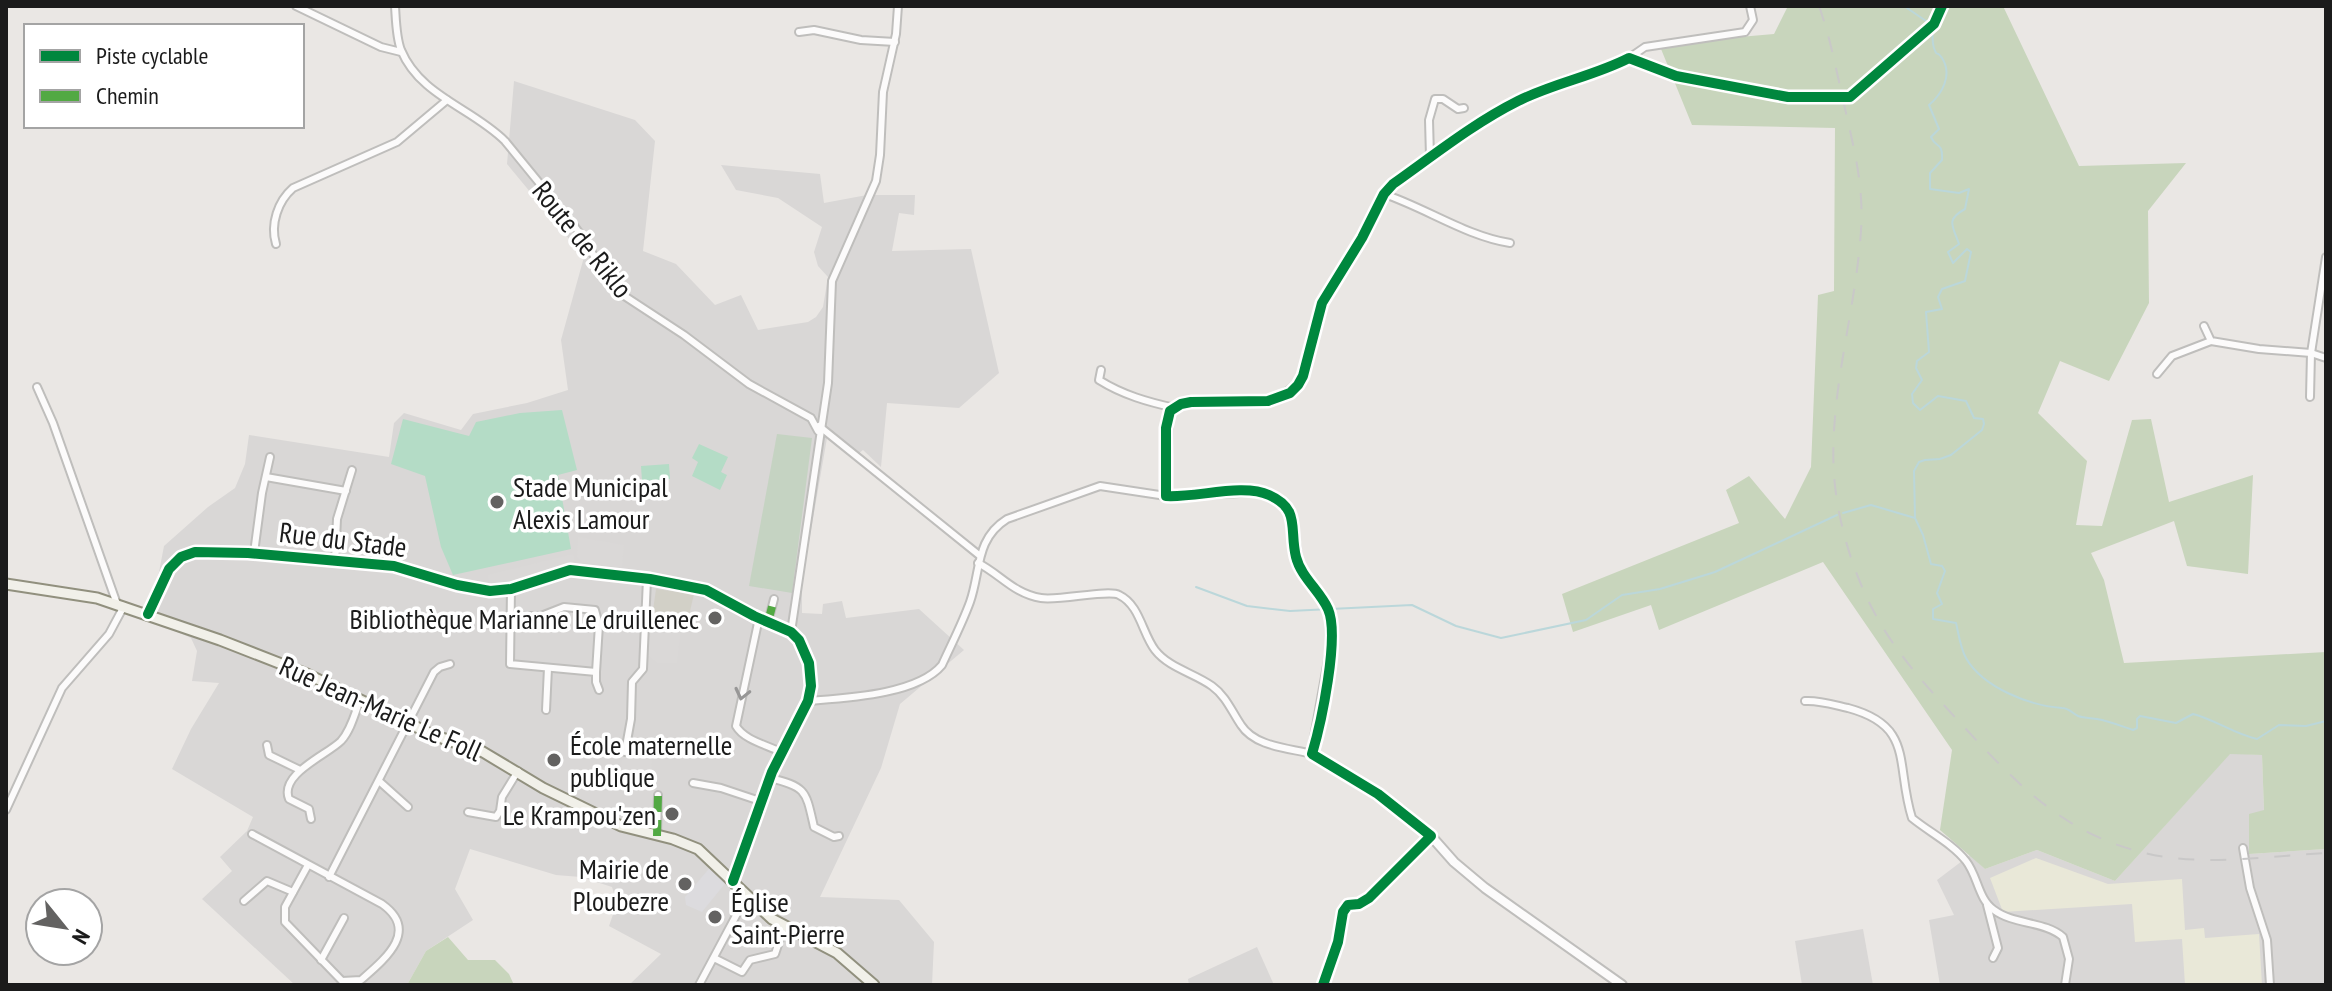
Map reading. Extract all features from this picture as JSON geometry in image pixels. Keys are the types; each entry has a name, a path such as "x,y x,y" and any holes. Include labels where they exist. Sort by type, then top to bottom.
{"main road":[{"name":"Rue Jean-Marie Le Foll","path":"6,584 82,595 120,605 307,674 407,723 483,752 543,788 621,826 673,839 698,849 784,927 837,953 874,985"}],"street":[{"path":"296,6 381,47 401,52 395,6"},
{"path":"733,881 769,778 808,701 811,686 808,657 791,632 814,489 819,426 830,356 832,281 876,181 883,92 895,42 898,6"},
{"path":"1166,496 1166,428 1170,411 1181,404 1209,401 1268,401 1290,393 1298,385 1322,303 1362,238 1384,194 1393,184 1477,125 1520,100 1588,77 1645,47 1745,32 1753,20 1750,6"},
{"path":"1629,58 1676,76 1788,97 1850,97 1925,33 1934,24 1942,6"},
{"path":"799,32 814,30 861,40 895,42"},
{"name":"Route de Riklo","path":"401,52 426,85 505,141 587,243 603,273 626,297 684,335 749,384 811,418 819,435"},
{"path":"1430,157 1429,120 1435,99 1443,99 1458,109 1464,108"},
{"path":"276,244 276,215 293,188 397,142 447,100"},
{"path":"1384,194 1467,230 1510,243"},
{"path":"2310,397 2311,353 2326,257"},
{"path":"2204,326 2211,341"},
{"path":"2157,374 2172,356 2211,341 2311,353 2326,358"},
{"path":"1101,370 1099,380 1114,389 1175,408"},
{"path":"6,810 62,688 109,634 120,605 37,387"},
{"path":"819,426 1015,589 1051,599 1081,598 1108,592 1119,594 1135,608 1156,652 1166,661 1216,689 1250,736 1312,754 1402,811 1485,888 1622,985"},
{"path":"254,553 270,457"},
{"path":"335,560 337,519 352,470"},
{"path":"266,477 346,491"},
{"path":"808,701 878,692 908,685 935,673 942,665 968,607 976,581 978,559 988,536 1000,523 1017,514 1084,490 1107,487 1166,496 1258,491 1279,500 1291,514 1298,564 1330,614 1331,649 1312,754"},
{"name":"Rue du Stade","path":"148,614 169,569 181,557 195,552 254,553 394,566 475,589 511,589 570,570 647,579 701,588 791,632"},
{"path":"625,752 631,719 632,682 643,669 647,579"},
{"path":"511,589 508,662 596,672"},
{"path":"768,622 774,599"},
{"path":"510,616 541,616 564,607 595,610 599,625 596,672 599,690"},
{"path":"759,618 736,726 747,737 781,752"},
{"path":"329,877 434,672 450,664"},
{"path":"546,710 548,668"},
{"path":"311,819 309,809 289,799 287,794 300,770 340,742 360,700"},
{"path":"1805,701 1815,700 1867,714 1889,727 1898,746 1912,818 1964,858 1974,872 1987,905 1998,948 1993,958"},
{"path":"267,745 269,755 300,770"},
{"path":"468,812 496,817 502,797 518,771"},
{"path":"769,778 801,788 811,805 814,827 834,837 839,836"},
{"path":"379,781 408,807"},
{"path":"693,783 721,788 760,801"},
{"path":"657,836 658,795"},
{"path":"252,834 392,911 398,923 398,936 392,949 361,980 350,984 342,981 287,927 283,917 308,865"},
{"path":"2243,848 2250,888 2267,940 2270,985"},
{"path":"244,901 267,881 293,892"},
{"path":"699,985 747,895"},
{"path":"1987,905 2006,918 2049,929 2063,937 2069,959 2065,985"},
{"path":"321,960 344,918"},
{"path":"714,958 742,972 750,960 775,954 784,927"}],"shaded area":[{"path":"514,81 635,120 655,141 643,251 676,264 715,305 741,295 758,330 808,322 823,307 828,277 818,266 814,252 822,227 778,198 736,190 721,165 820,174 824,203 867,195 915,195 914,215 899,213 892,251 971,249 999,373 959,408 887,403 881,467 863,450 854,457 827,438 802,582 802,613 822,614 823,604 842,601 846,618 919,609 964,650 900,704 881,768 820,897 899,900 934,942 932,985 629,985 661,954 609,926 617,903 612,887 581,877 556,875 470,849 455,889 473,920 426,951 407,985 295,985 202,899 232,871 220,857 247,831 253,817 172,769 191,729 219,683 192,681 197,651 191,638 141,616 159,572 164,546 235,488 245,464 249,435 389,457 394,423 404,413 461,430 473,414 527,403 568,390 561,340 584,257 507,164"},
{"path":"578,537 624,545 622,568 582,562 577,557"},
{"path":"573,554 575,561 514,581 489,584 488,575"},
{"path":"656,589 694,594 686,628 651,625"},
{"path":"651,627 681,630 677,663 657,663 648,656"},
{"path":"623,752 652,755 651,782 619,781"},
{"path":"2230,753 2262,755 2264,810 2249,854 2326,849 2326,985 1940,985 1929,920 1954,915 1937,880 1970,855 1985,869 2037,850 2115,881"},
{"path":"2036,858 2108,884 2182,879 2185,930 2204,928 2205,938 2259,934 2262,985 2185,985 2182,939 2135,942 2132,904 2003,912 1990,878"},
{"path":"712,865 728,880 702,912 686,905 685,897"},
{"path":"1863,929 1873,985 1802,985 1795,941"},
{"path":"1257,947 1274,985 1189,985 1188,979"}],"green space":[{"path":"1788,6 2003,6 2079,166 2186,163 2148,211 2149,303 2109,381 2060,361 2038,413 2087,461 2076,525 2102,526 2132,420 2151,419 2169,502 2253,475 2248,574 2187,566 2174,521 2091,553 2104,580 2124,663 2326,652 2326,849 2249,854 2249,814 2264,810 2262,755 2230,754 2115,881 2037,850 1985,869 1940,830 1952,750 1823,562 1659,630 1651,605 1573,632 1562,594 1739,523 1726,490 1749,476 1785,519 1811,467 1818,295 1834,291 1835,128 1692,125 1659,44 1774,34"},
{"name":"Stade Municipal Alexis Lamour","path":"562,410 577,470 558,475 571,549 453,575 441,547 425,476 391,464 403,419 469,436 476,422 520,413"},
{"path":"777,434 812,438 792,593 749,586"},
{"path":"699,444 728,457 721,472 727,475 720,490 692,476 698,462 692,458"},
{"path":"669,464 670,479 642,481 641,466"},
{"path":"448,937 468,960 495,960 509,974 514,985 407,985 426,951"}],"waterway":[{"path":"1904,6 1929,23"},
{"path":"1932,29 1934,48 1945,64 1946,77 1942,90 1929,105 1939,129 1931,137 1942,154 1942,160 1930,173 1930,189 1959,193 1969,189 1965,209 1952,224 1959,244 1948,252 1953,263 1967,249 1971,252 1965,281 1942,289 1938,297 1942,309 1926,312 1929,352 1917,361 1916,368 1922,380 1912,394 1913,403 1920,410 1938,396 1966,401 1974,418 1983,419 1984,424 1982,430 1951,455 1919,462 1914,471 1915,518 1931,564 1942,566 1945,571 1937,593 1942,604 1933,609 1933,619 1956,623 1966,658 1984,678 2009,694 2036,704 2067,709 2080,717 2133,730 2137,728 2140,716 2176,723 2193,714 2257,739 2279,725 2306,726 2326,721"},
{"path":"1843,513 1871,505 1915,518"},
{"path":"1196,587 1247,606 1290,611 1412,605 1456,626 1501,638 1586,620 1622,595 1660,589 1715,572 1837,515"}],"railway":[{"path":"1819,6 1854,149 1861,209 1857,272 1835,417 1834,476 1841,522 1854,568 1885,631 1922,680 2005,769 2045,805 2091,834 2145,853 2189,859 2326,853"}],"marked path":[{"path":"768,622 774,599"},
{"path":"657,836 658,795"}],"cycle path":[{"path":"1323,985 1338,942 1343,912 1348,905 1359,904 1369,898 1431,836 1378,794 1312,754 1328,680 1331,622 1325,602 1298,564 1290,513 1269,495 1246,490 1166,496 1166,428 1170,411 1191,402 1268,401 1290,393 1303,376 1322,303 1362,238 1384,194 1393,184 1454,140 1518,101 1629,58 1676,76 1788,97 1850,97 1934,24 1942,6"},
{"path":"148,614 169,569 181,557 195,552 248,553 394,566 457,585 490,591 511,589 570,570 650,579 706,590 791,632 799,640 809,663 811,686 808,701 772,772 733,881"}],"place":[{"name":"Stade Municipal Alexis Lamour","path":"497,502"},
{"name":"Bibliothèque Marianne Le druillenec","path":"715,618"},
{"name":"École maternelle publique","path":"554,760"},
{"name":"Le Krampou'zen","path":"672,814"},
{"name":"Mairie de Ploubezre","path":"685,884"},
{"name":"Église Saint-Pierre","path":"715,917"}]}
